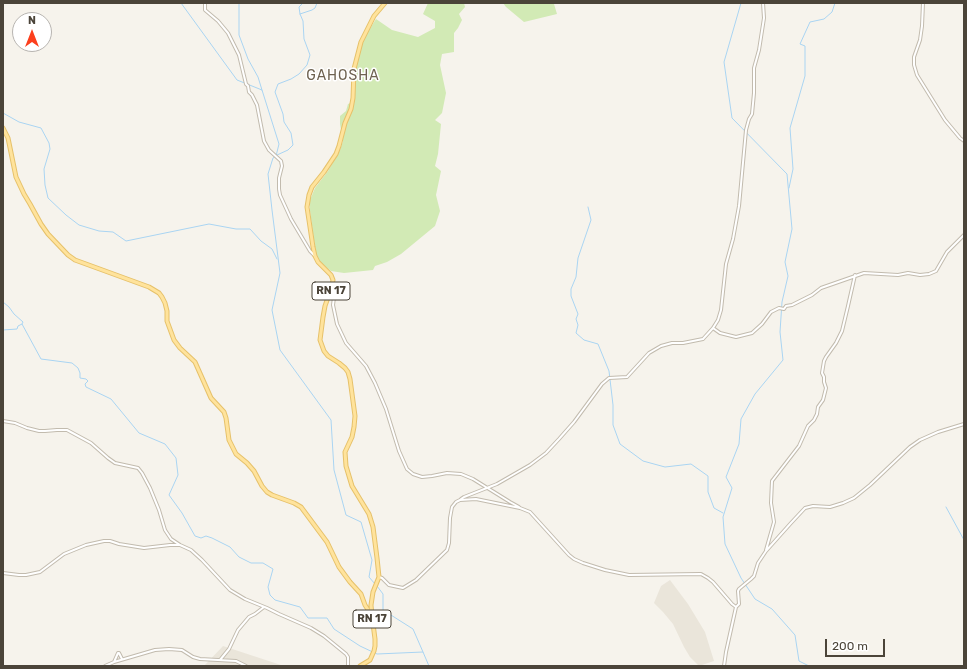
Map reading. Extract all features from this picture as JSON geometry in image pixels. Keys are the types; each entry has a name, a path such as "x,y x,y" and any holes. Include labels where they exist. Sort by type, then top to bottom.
{"main road":[{"name":"RN 17","path":"360,666 370,660 374,651 375,639 372,616 372,599 379,577 377,558 369,514 352,486 346,466 346,452 352,437 355,421 350,379 345,368 328,356 324,351 320,340 324,311 333,280 331,275 318,262 315,256 307,207 312,187 336,154 339,146 345,122 351,109 354,69 361,42 374,16 385,3"},
{"path":"3,128 8,138 16,177 24,194 48,234 68,255 76,260 149,287 159,293 165,303 167,310 167,321 174,340 195,362 211,398 224,412 229,440 236,454 248,463 267,492 298,504 301,507 327,542 339,567 345,572 361,594 372,616"}],"street":[{"path":"205,3 205,10 218,21 228,33 239,55 246,84 257,105 264,141 269,150 280,160 281,163 279,178 280,195 291,219 310,251 315,256"},
{"path":"379,577 382,578 389,586 403,588 416,580 447,550 452,507 457,501 497,484 530,465 546,453 574,422 602,384 609,378 627,377 649,353 661,346 703,339 714,328 721,310 726,264 740,206 746,130 752,114 754,68 759,50 764,18 763,3"},
{"path":"924,3 920,40 914,57 914,65 917,75 945,120 964,141"},
{"path":"714,328 720,333 736,337 752,333 762,324 771,312 779,308 784,309 786,306 792,305 822,288 855,275 864,273 898,275 908,273 920,275 928,274 936,271 947,252 964,235"},
{"path":"766,551 774,522 771,503 772,481 799,446 808,426 814,420 818,407 823,400 826,388 822,368 826,357 842,331 855,275"},
{"path":"332,286 335,290 333,305 336,324 346,343 366,366 386,408 399,451 408,469 413,474 422,477 447,473 461,474 473,479 532,514 574,559 606,570 629,575 701,574 713,582 736,607"},
{"path":"3,421 45,432 68,430 91,443 115,463 138,468 142,473 159,509 167,533 171,539 180,546 190,550 202,560 230,590 245,599 311,628 324,636 346,654 348,657 348,666"},
{"path":"724,666 736,607 739,604 739,589 751,579 758,563 766,551 805,508 812,506 830,506 844,503 854,498 910,447 920,440 938,432 964,424"},
{"path":"460,500 479,499 525,510"},
{"path":"3,573 26,575 34,572 40,572 64,554 104,541 142,548 154,545 180,546"},
{"path":"326,549 330,547"},
{"path":"220,660 231,647 238,630 249,617 264,607"},
{"path":"105,666 122,659 158,649 169,648 182,650 193,657 200,659 236,662 246,666"},
{"path":"114,662 118,653 122,659"},
{"path":"366,666 367,661"}],"shaded area":[{"path":"670,580 688,604 705,632 714,661 699,666 690,657 673,624 654,603 661,586"},
{"path":"223,646 284,666 204,666"}],"green space":[{"path":"428,3 464,3 465,7 459,14 462,20 454,33 454,52 442,54 440,65 446,93 442,113 435,120 441,124 438,154 435,166 441,171 436,195 440,211 435,226 401,254 387,262 375,266 373,270 344,273 331,271 321,263 316,255 310,200 315,188 328,171 340,150 343,141 340,116 346,111 348,104 355,101 354,74 364,38 376,19 392,30 418,37 435,28 435,21 423,14"},
{"path":"503,3 555,3 557,14 524,22"}],"waterway":[{"path":"181,3 237,80 262,90 279,144 276,156 273,158 268,174 280,273 272,310 280,350 331,420 334,470 346,515 361,522 372,560 369,577 375,584"},
{"path":"239,3 239,35 248,59 258,77 262,90"},
{"path":"277,155 288,150 293,145 291,133 284,122 283,114 275,92 278,84 299,74 307,65 310,55 304,39 303,21 299,7 303,3"},
{"path":"300,14 312,10 315,8 317,3"},
{"path":"741,3 724,62 732,118 787,174 792,229 785,262 788,276 782,302 780,332 783,360 755,394 741,419 739,444 726,477 732,488 723,517 725,544 741,578 755,599 772,609 795,635 799,661 809,666"},
{"path":"789,188 793,169 790,128 805,76 805,46 800,44 810,22 824,19 832,12 835,3"},
{"path":"3,113 19,122 41,128 49,143 50,149 44,169 48,198 79,225 99,231 113,232 126,241 209,224 236,229 250,229 261,241 272,249 277,259"},
{"path":"588,207 591,220 578,258 576,277 571,289 571,296 578,314 576,319 578,325 576,333 584,340 598,344 609,371 613,405 613,425 620,444 643,461 665,467 691,464 708,476 708,492 714,508 723,513"},
{"path":"3,302 23,322 22,324"},
{"path":"3,330 17,329 18,326 22,324 41,359 72,363 78,368 80,378 88,381 85,384 86,387 111,399 139,433 165,444 176,458 178,475 169,495 182,513 195,536 201,538 206,536 212,538 230,547 239,557 251,563 263,563 273,569 268,587 270,595 275,600 300,607 308,618 327,618 334,629 360,646 377,654 423,652 429,666"},
{"path":"946,507 964,540"},
{"path":"377,586 383,594 383,610 413,629 423,652"}],"district":[{"name":"GAHOSHA","path":"343,76"}]}
